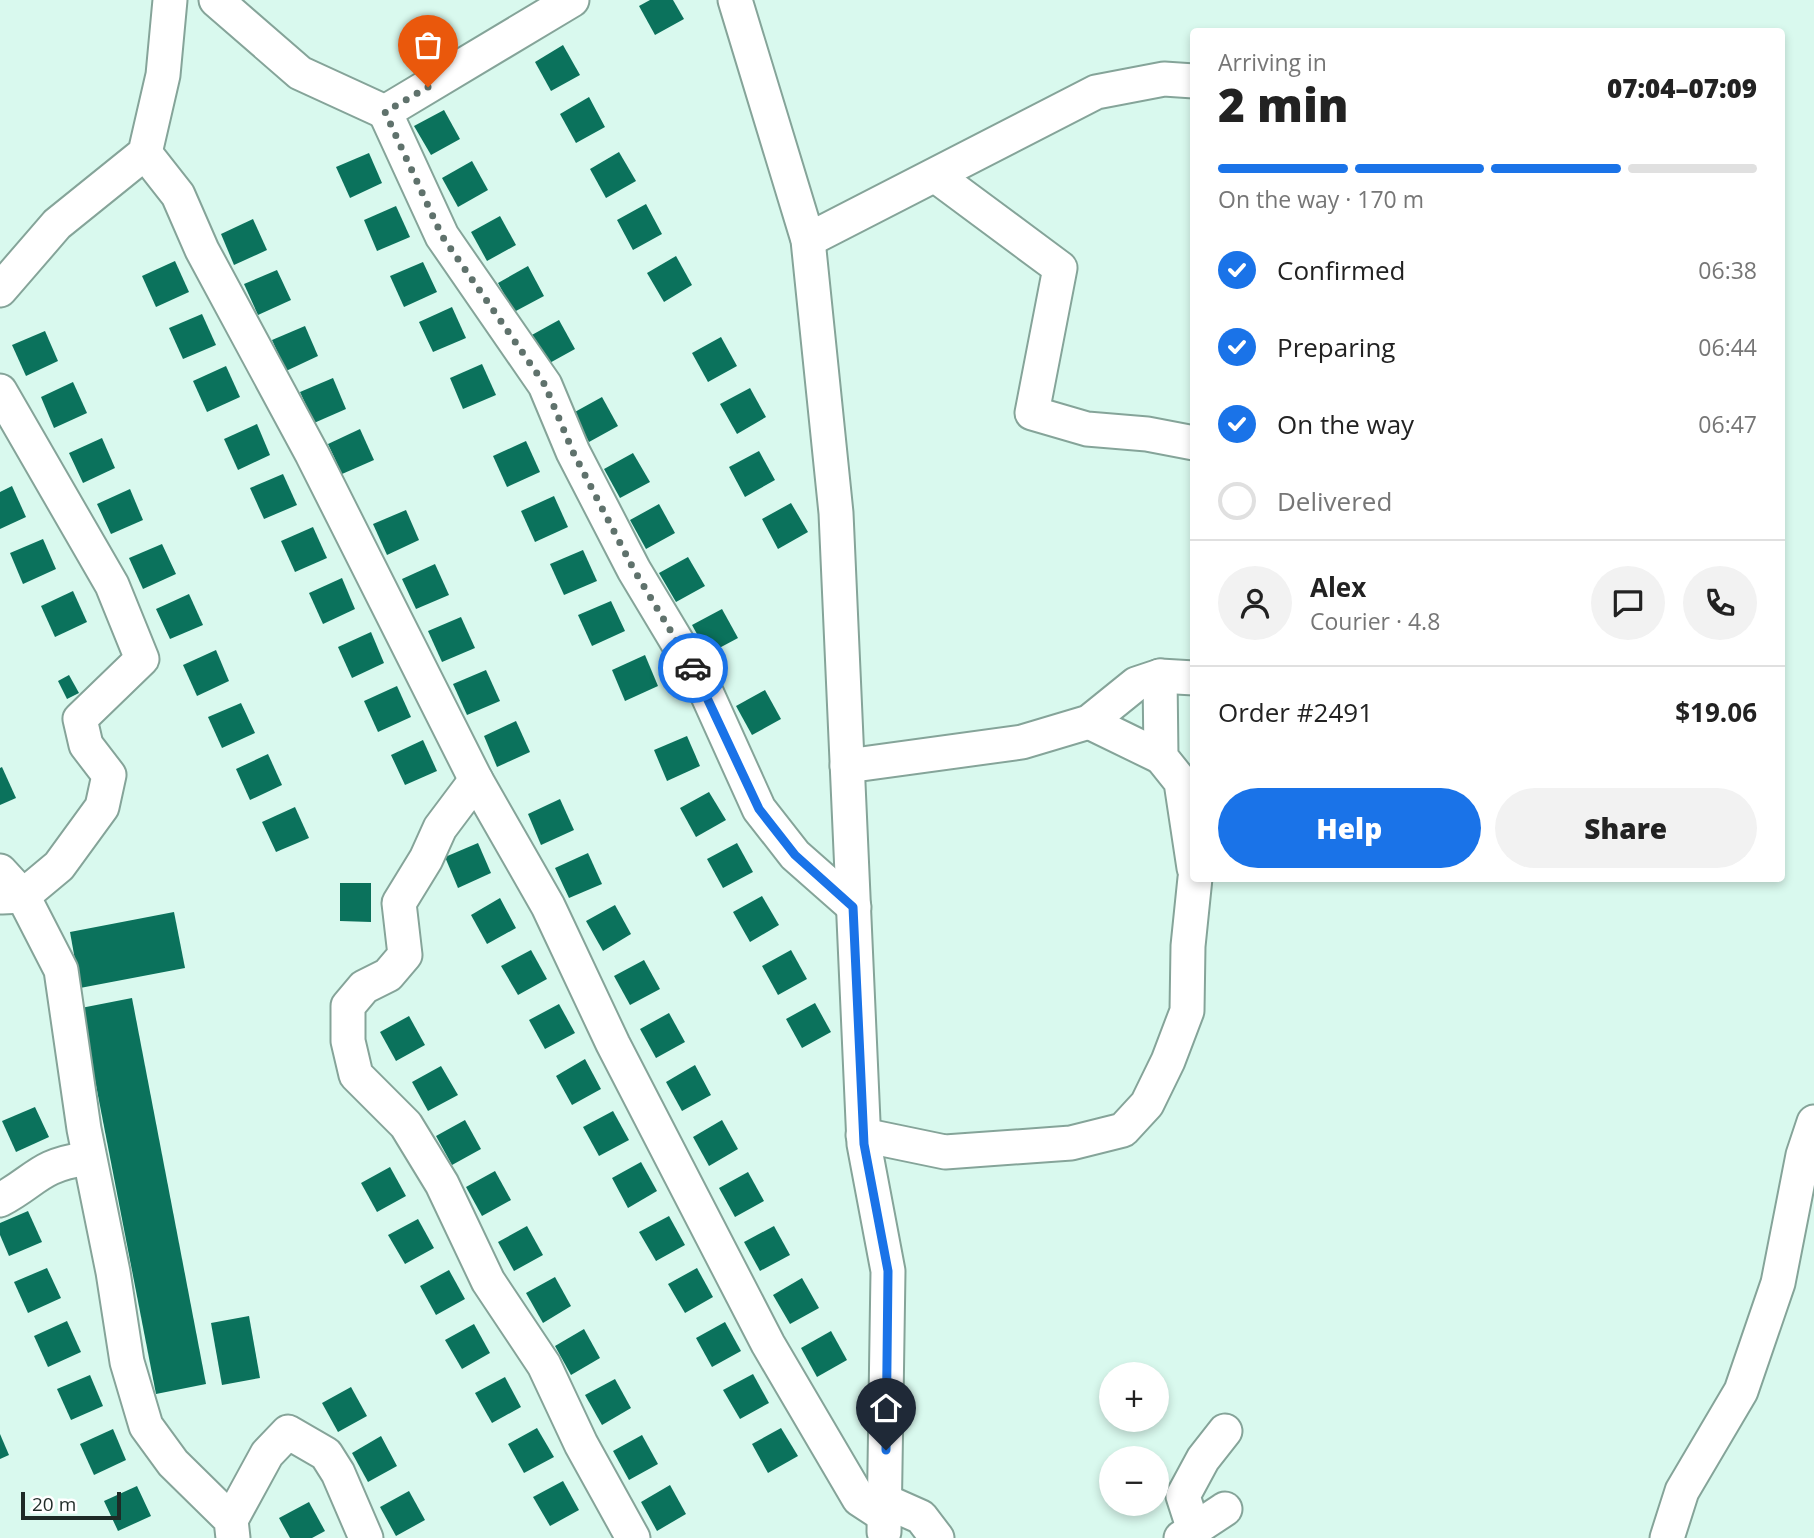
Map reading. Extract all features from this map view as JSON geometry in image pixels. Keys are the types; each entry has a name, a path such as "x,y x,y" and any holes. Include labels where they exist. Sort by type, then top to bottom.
{"street":[{"path":"0,290 57,224 145,153 163,75 170,0"},
{"path":"216,0 300,73 385,112 442,236 545,385 573,452 634,570 703,685 759,809 795,855 853,907"},
{"path":"385,112 572,0"},
{"path":"735,0 808,240 836,513 863,1135 888,1271 885,1518"},
{"path":"808,240 936,176 1032,122 1096,92 1164,79 1190,81"},
{"path":"145,153 178,195 202,250 312,454 476,780 548,906 613,1044 768,1344 859,1499 885,1518 921,1517 937,1538"},
{"path":"936,176 1060,268 1032,413 1087,429 1147,434 1190,442"},
{"path":"0,391 112,584 142,659 80,719 86,745 109,775 102,807 59,866 12,897"},
{"path":"847,766 1022,742 1089,722 1136,684 1160,676 1190,678"},
{"path":"1160,676 1161,757"},
{"path":"1089,722 1161,757 1181,782 1190,842"},
{"path":"476,780 440,828 426,859 399,903 405,955 388,975 364,986 348,1006 348,1041 356,1075 406,1125 442,1184 488,1281 544,1365 581,1444 633,1538"},
{"path":"0,871 12,897 61,970 84,1129 113,1272 127,1363 146,1426 173,1463 232,1529 267,1454 288,1432 326,1454 338,1474 366,1538"},
{"path":"863,1135 945,1152 1072,1143 1122,1130 1147,1104 1187,1011 1188,946 1195,882"},
{"path":"1667,1538 1682,1491 1741,1391 1778,1283 1803,1155 1814,1122"},
{"path":"0,1200 37,1173 64,1162 85,1159"},
{"path":"1225,1431 1203,1459 1184,1496 1187,1533 1225,1509"}],"building":[{"path":"650,0 673,0 684,19 655,35 639,6"},
{"path":"563,45 580,75 551,91 535,62"},
{"path":"589,97 605,127 576,143 560,114"},
{"path":"444,110 460,139 431,155 414,126"},
{"path":"619,152 636,181 606,198 590,169"},
{"path":"369,153 382,183 350,198 336,167"},
{"path":"472,161 488,190 458,207 442,178"},
{"path":"646,204 662,234 633,250 617,220"},
{"path":"396,206 410,237 377,251 364,220"},
{"path":"500,216 516,245 487,261 471,232"},
{"path":"253,219 267,250 234,265 221,234"},
{"path":"676,256 692,285 664,302 647,273"},
{"path":"175,261 189,292 156,307 142,276"},
{"path":"423,262 437,292 404,307 390,276"},
{"path":"528,266 544,296 514,312 498,283"},
{"path":"277,270 291,300 258,315 244,284"},
{"path":"452,307 466,338 433,352 419,322"},
{"path":"202,314 216,345 183,359 169,328"},
{"path":"559,320 575,349 546,365 530,336"},
{"path":"305,326 318,356 286,371 272,340"},
{"path":"45,331 58,361 26,376 12,345"},
{"path":"721,337 737,366 708,382 692,353"},
{"path":"482,364 496,395 463,409 450,378"},
{"path":"226,366 240,397 207,412 193,381"},
{"path":"333,378 346,409 314,423 300,392"},
{"path":"73,382 87,413 54,428 41,397"},
{"path":"750,388 766,417 737,434 720,404"},
{"path":"602,397 618,426 589,442 573,413"},
{"path":"257,424 270,455 238,470 224,439"},
{"path":"360,429 374,460 342,474 328,444"},
{"path":"102,438 115,468 83,483 69,453"},
{"path":"526,441 540,472 507,487 493,456"},
{"path":"759,451 775,480 745,497 729,467"},
{"path":"633,453 650,482 620,498 604,469"},
{"path":"283,474 297,505 264,519 250,488"},
{"path":"12,486 26,517 0,529 0,492"},
{"path":"130,489 143,520 111,534 97,504"},
{"path":"554,496 568,527 535,542 521,511"},
{"path":"791,503 808,532 778,549 762,519"},
{"path":"659,504 675,533 646,549 630,520"},
{"path":"406,510 419,540 387,555 373,524"},
{"path":"313,527 327,558 295,572 281,541"},
{"path":"43,539 56,569 23,584 10,553"},
{"path":"162,544 176,574 143,589 129,558"},
{"path":"583,550 597,581 564,595 550,564"},
{"path":"688,557 705,586 676,602 659,573"},
{"path":"435,564 449,595 416,609 402,579"},
{"path":"342,578 355,609 323,624 309,593"},
{"path":"73,591 87,622 55,637 41,606"},
{"path":"189,594 203,625 170,639 156,609"},
{"path":"611,601 625,631 592,646 578,615"},
{"path":"722,609 738,638 708,654 692,625"},
{"path":"461,617 475,648 442,662 428,631"},
{"path":"371,632 384,663 352,678 338,647"},
{"path":"216,650 229,681 197,696 183,665"},
{"path":"645,655 658,686 625,701 612,670"},
{"path":"486,670 500,701 467,715 453,684"},
{"path":"69,675 79,693 67,699 58,681"},
{"path":"397,686 411,717 378,732 364,701"},
{"path":"765,690 781,719 752,735 736,706"},
{"path":"241,703 255,733 222,748 208,717"},
{"path":"516,721 530,752 497,767 484,736"},
{"path":"687,736 700,766 667,781 654,750"},
{"path":"423,740 437,771 405,785 391,755"},
{"path":"268,754 282,785 250,800 236,769"},
{"path":"2,767 16,798 0,805 0,768"},
{"path":"709,792 726,820 696,837 680,808"},
{"path":"560,799 574,830 541,845 528,814"},
{"path":"295,807 309,838 276,852 262,822"},
{"path":"478,843 491,873 458,888 445,857"},
{"path":"737,843 753,872 723,888 707,859"},
{"path":"588,853 602,884 569,898 555,868"},
{"path":"340,883 371,883 371,922 340,921"},
{"path":"762,896 779,925 750,942 733,912"},
{"path":"500,898 516,928 487,944 471,915"},
{"path":"615,905 631,934 603,951 586,921"},
{"path":"174,912 185,968 80,988 70,932"},
{"path":"531,950 547,979 518,995 501,966"},
{"path":"791,950 807,979 778,995 762,966"},
{"path":"644,960 660,989 630,1005 614,976"},
{"path":"132,998 206,1384 156,1394 81,1008"},
{"path":"815,1003 831,1032 802,1048 786,1019"},
{"path":"559,1004 575,1033 545,1049 529,1020"},
{"path":"669,1013 685,1042 656,1058 640,1029"},
{"path":"409,1016 425,1045 396,1061 380,1032"},
{"path":"585,1059 601,1089 572,1105 556,1076"},
{"path":"695,1065 711,1095 682,1111 666,1082"},
{"path":"441,1066 458,1095 428,1111 412,1082"},
{"path":"35,1107 49,1137 16,1152 2,1121"},
{"path":"613,1111 629,1140 599,1156 583,1127"},
{"path":"465,1120 481,1149 452,1165 436,1136"},
{"path":"722,1120 738,1149 709,1166 693,1137"},
{"path":"641,1162 657,1191 628,1208 612,1178"},
{"path":"390,1167 406,1196 377,1212 361,1183"},
{"path":"495,1171 511,1200 482,1216 466,1187"},
{"path":"748,1172 764,1201 735,1217 719,1188"},
{"path":"28,1211 42,1242 9,1256 0,1235 0,1223"},
{"path":"669,1216 685,1245 656,1261 639,1232"},
{"path":"418,1219 434,1248 405,1264 388,1235"},
{"path":"527,1226 543,1255 514,1271 498,1242"},
{"path":"774,1226 790,1255 760,1271 744,1242"},
{"path":"47,1268 61,1298 28,1313 14,1282"},
{"path":"697,1268 713,1297 685,1313 668,1284"},
{"path":"449,1270 465,1299 436,1315 420,1286"},
{"path":"555,1277 571,1306 543,1323 526,1293"},
{"path":"802,1278 819,1308 790,1324 773,1295"},
{"path":"249,1316 260,1378 222,1385 211,1323"},
{"path":"67,1321 81,1352 48,1367 34,1336"},
{"path":"725,1322 741,1351 712,1367 696,1338"},
{"path":"474,1324 490,1353 462,1369 445,1340"},
{"path":"584,1329 600,1358 571,1375 555,1346"},
{"path":"831,1331 847,1360 817,1377 801,1348"},
{"path":"753,1374 769,1403 740,1419 723,1390"},
{"path":"90,1375 103,1406 71,1420 57,1389"},
{"path":"505,1377 521,1407 492,1423 475,1393"},
{"path":"615,1379 631,1408 602,1425 585,1395"},
{"path":"351,1387 367,1416 338,1432 322,1403"},
{"path":"537,1428 554,1457 524,1473 508,1444"},
{"path":"781,1428 798,1456 768,1473 752,1444"},
{"path":"113,1429 126,1460 94,1475 80,1444"},
{"path":"0,1434 9,1455 0,1459"},
{"path":"642,1435 658,1464 629,1480 613,1451"},
{"path":"381,1436 397,1466 368,1482 352,1453"},
{"path":"563,1481 579,1510 550,1526 533,1497"},
{"path":"670,1485 686,1514 657,1531 641,1502"},
{"path":"137,1486 151,1516 118,1531 104,1501"},
{"path":"409,1491 425,1520 396,1536 380,1507"},
{"path":"309,1502 325,1531 312,1538 290,1538 279,1518"}],"way so far":[{"path":"428,87 385,112 442,236 492,304 545,385 573,452 634,570 693,668"}],"route":[{"path":"693,668 759,809 795,855 853,907 864,1144 888,1271 886,1450"}]}
